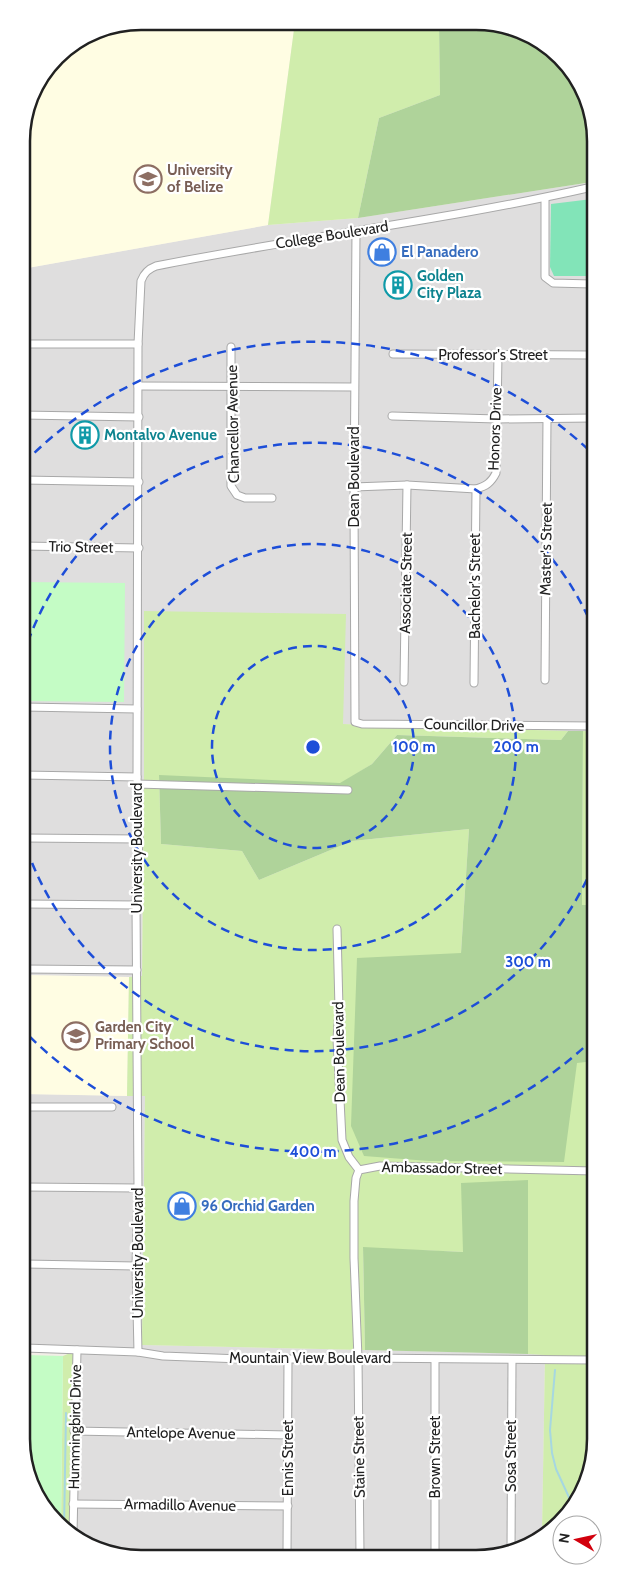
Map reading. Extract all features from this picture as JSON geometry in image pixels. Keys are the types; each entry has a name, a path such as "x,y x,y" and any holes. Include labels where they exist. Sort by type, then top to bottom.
{"street":[{"name":"College Boulevard","path":"138,344 141,281 149,269 156,266 226,252 356,232 545,198 587,188"},
{"path":"545,198 545,277 553,283 587,284"},
{"name":"Dean Boulevard","path":"355,722 354,387 356,232"},
{"path":"30,344 138,344"},
{"name":"University Boulevard","path":"138,344 137,780 139,839 136,905 138,1188 136,1266 138,1352"},
{"name":"Chancellor Avenue","path":"231,347 232,486 237,495 245,498 272,498"},
{"name":"Professor's Street","path":"393,354 587,355"},
{"name":"Honors Drive","path":"354,487 407,484 476,489 492,482 496,473 498,355"},
{"path":"138,386 354,387"},
{"path":"30,415 139,417"},
{"path":"392,416 497,419 587,418"},
{"name":"Master's Street","path":"544,680 547,418"},
{"path":"30,480 138,482"},
{"name":"Associate Street","path":"404,682 407,484"},
{"name":"Bachelor's Street","path":"474,683 476,489"},
{"name":"Trio Street","path":"30,546 138,548"},
{"path":"30,707 137,709"},
{"name":"Councillor Drive","path":"355,722 587,726"},
{"path":"30,774 348,790"},
{"path":"30,838 139,839"},
{"path":"30,904 136,905"},
{"name":"Dean Boulevard","path":"337,929 339,1009 337,1039 342,1140 349,1157 359,1170"},
{"path":"30,969 137,970"},
{"path":"30,1107 112,1108"},
{"name":"Ambassador Street","path":"359,1170 380,1166 587,1171"},
{"path":"358,1358 354,1201 356,1178 359,1170"},
{"path":"30,1186 138,1188"},
{"path":"30,1264 136,1266"},
{"name":"Mountain View Boulevard","path":"30,1348 138,1352 163,1356 288,1359 587,1360"},
{"name":"Hummingbird Drive","path":"73,1526 77,1350"},
{"name":"Staine Street","path":"358,1358 360,1550"},
{"name":"Ennis Street","path":"288,1359 288,1550"},
{"name":"Brown Street","path":"435,1550 436,1360"},
{"name":"Sosa Street","path":"511,1544 512,1360"},
{"name":"Antelope Avenue","path":"74,1432 288,1435"},
{"name":"Armadillo Avenue","path":"73,1504 288,1506"}],"shaded area":[{"name":"University of Belize","path":"141,30 294,30 268,225 30,268 30,134 41,92 53,74 68,58 92,41 120,32"},
{"path":"587,183 587,732 343,724 144,611 142,976 30,975 30,268 268,225 358,218"},
{"name":"Garden City Primary School","path":"30,975 129,977 127,1096 30,1094"},
{"path":"30,1094 145,1096 143,1345 545,1354 542,1528 518,1542 490,1549 476,1550 141,1550 120,1548 92,1539 73,1526 77,1350 30,1348"}],"green space":[{"path":"294,30 439,30 440,95 379,118 358,218 268,225"},
{"path":"439,30 490,31 525,41 549,58 559,68 576,92 586,127 587,183 358,218 379,118 440,95"},
{"path":"587,200 587,276 554,276 550,267 551,204"},
{"path":"30,582 125,583 124,702 30,701"},
{"path":"144,611 346,614 343,724 568,731 561,740 397,735 372,764 340,784 159,776 161,844 242,851 259,880 352,841 469,829 461,953 577,1062 587,1061 587,1446 585,1460 576,1488 559,1512 556,1515 552,1515 552,1519 543,1527 545,1355 528,1354 528,1180 464,1252 363,1248 365,1350 142,1345 145,1096 127,1096 129,977 142,976"},
{"path":"568,731 583,731 582,905 587,905 587,1062 577,1063 564,1162 429,1161 364,1156 351,1126 357,958 461,953 469,829 352,841 259,880 242,851 161,844 159,775 340,783 372,764 397,735 561,740"},
{"path":"583,731 587,731 587,905 582,905"},
{"path":"528,1180 528,1354 365,1350 363,1247 463,1252 461,1183"},
{"path":"77,1350 73,1526 61,1515 63,1356"},
{"path":"30,1355 63,1356 61,1515 49,1500 38,1481 31,1453"}],"waterway":[{"path":"555,1370 550,1430 552,1453 556,1469 569,1498"},
{"path":"64,1518 66,1413"}],"place":[{"name":"University of Belize","path":"148,179"},
{"name":"El Panadero","path":"382,252"},
{"name":"Golden City Plaza","path":"398,285"},
{"name":"Montalvo Avenue","path":"85,435"},
{"name":"Garden City Primary School","path":"76,1036"},
{"name":"96 Orchid Garden","path":"182,1206"}]}
